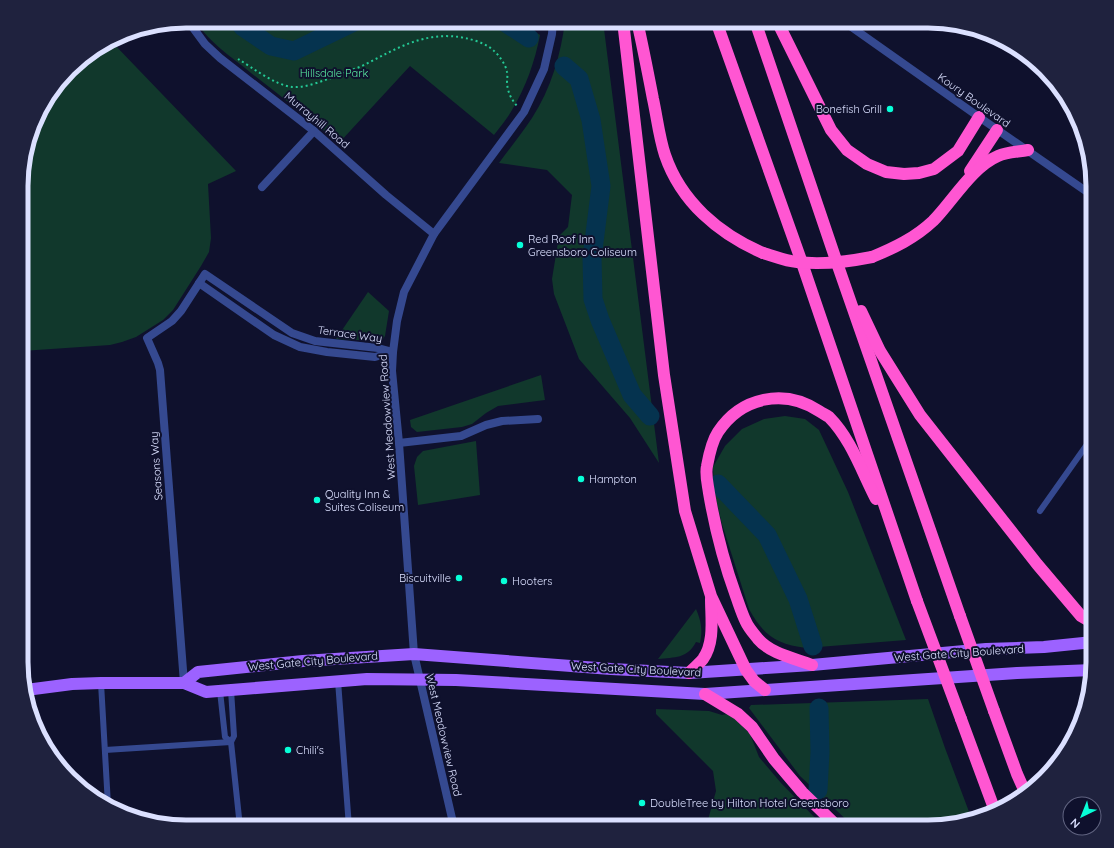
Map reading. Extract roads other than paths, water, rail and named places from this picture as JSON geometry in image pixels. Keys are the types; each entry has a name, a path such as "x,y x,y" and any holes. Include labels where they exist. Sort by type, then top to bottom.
{"highway":[{"path":"623,28 653,271 664,375 685,511 711,596 746,670 754,681 765,690"},
{"path":"638,28 666,156 679,183 694,204 708,219 744,244 763,253 796,262 848,262 872,256 898,246 914,237 933,221 980,168 990,160 1007,153 1028,150"},
{"path":"719,28 804,267 912,587 993,806"},
{"path":"757,28 837,263 960,616 1023,788"},
{"path":"780,28 831,130 847,150 867,164 886,172 904,174 919,173 934,169 958,151 979,118"},
{"path":"960,190 998,130"},
{"path":"837,263 880,351 920,414 1037,564 1081,616 1086,619"},
{"path":"812,665 773,651 758,640 746,622 724,561 712,509 706,469 718,432 744,406 760,400 776,398 794,399 810,405 828,417 841,433 851,449 885,516 912,587"},
{"path":"690,673 703,659 709,648 711,637 711,596"},
{"path":"705,694 738,714 752,727 774,759 802,792 831,820"},
{"path":"1017,774 1027,785"}],"main road":[{"name":"West Gate City Boulevard","path":"184,683 198,672 303,660 414,654 611,669 690,673 746,670 763,667 812,665 986,649 1044,648 1086,643"},
{"name":"West Gate City Boulevard","path":"30,689 72,684 184,683 206,692 367,679 456,680 705,694 1017,673 1086,670"}],"street":[{"name":"Murrayhill Road","path":"193,28 205,44 220,58 314,132 391,200 434,234"},
{"name":"West Meadowview Road","path":"452,820 414,654 399,444 392,371 393,352 397,322 404,292 434,234 524,112 544,69 552,28"},
{"name":"Koury Boulevard","path":"853,28 979,118 1086,191"},
{"path":"262,187 314,132"},
{"name":"Terrace Way","path":"206,274 292,333 315,340 378,348 393,352"},
{"name":"Seasons Way","path":"184,683 160,370 147,338 172,321 181,311 206,274"},
{"name":"Terrace Way","path":"199,283 274,335 300,347 327,352 375,357 393,352"},
{"path":"399,444 460,436 486,425 502,421 538,419"}],"lane":[{"path":"1040,510 1086,446"},
{"path":"338,681 348,820"},
{"path":"101,683 108,799"},
{"path":"226,690 225,737 231,742"},
{"path":"226,690 234,736 231,742 239,820"},
{"path":"105,750 231,742"}],"waterway":[{"path":"244,28 271,46 294,51 342,28"},
{"path":"514,28 529,38"},
{"path":"564,66 579,79 591,120 601,186 592,258 593,299 600,320 632,395 650,416"},
{"path":"718,484 767,535 798,599 813,646"},
{"path":"818,790 820,752 819,708"}],"place":[{"name":"Bonefish Grill","path":"890,109"},
{"name":"Red Roof Inn Greensboro Coliseum","path":"520,245"},
{"name":"Hampton","path":"581,479"},
{"name":"Quality Inn & Suites Coliseum","path":"317,500"},
{"name":"Biscuitville","path":"459,578"},
{"name":"Hooters","path":"504,581"},
{"name":"Chili's","path":"288,750"},
{"name":"DoubleTree by Hilton Hotel Greensboro","path":"642,803"}],"park label":[{"name":"Hillsdale Park","path":"334,73"}]}
